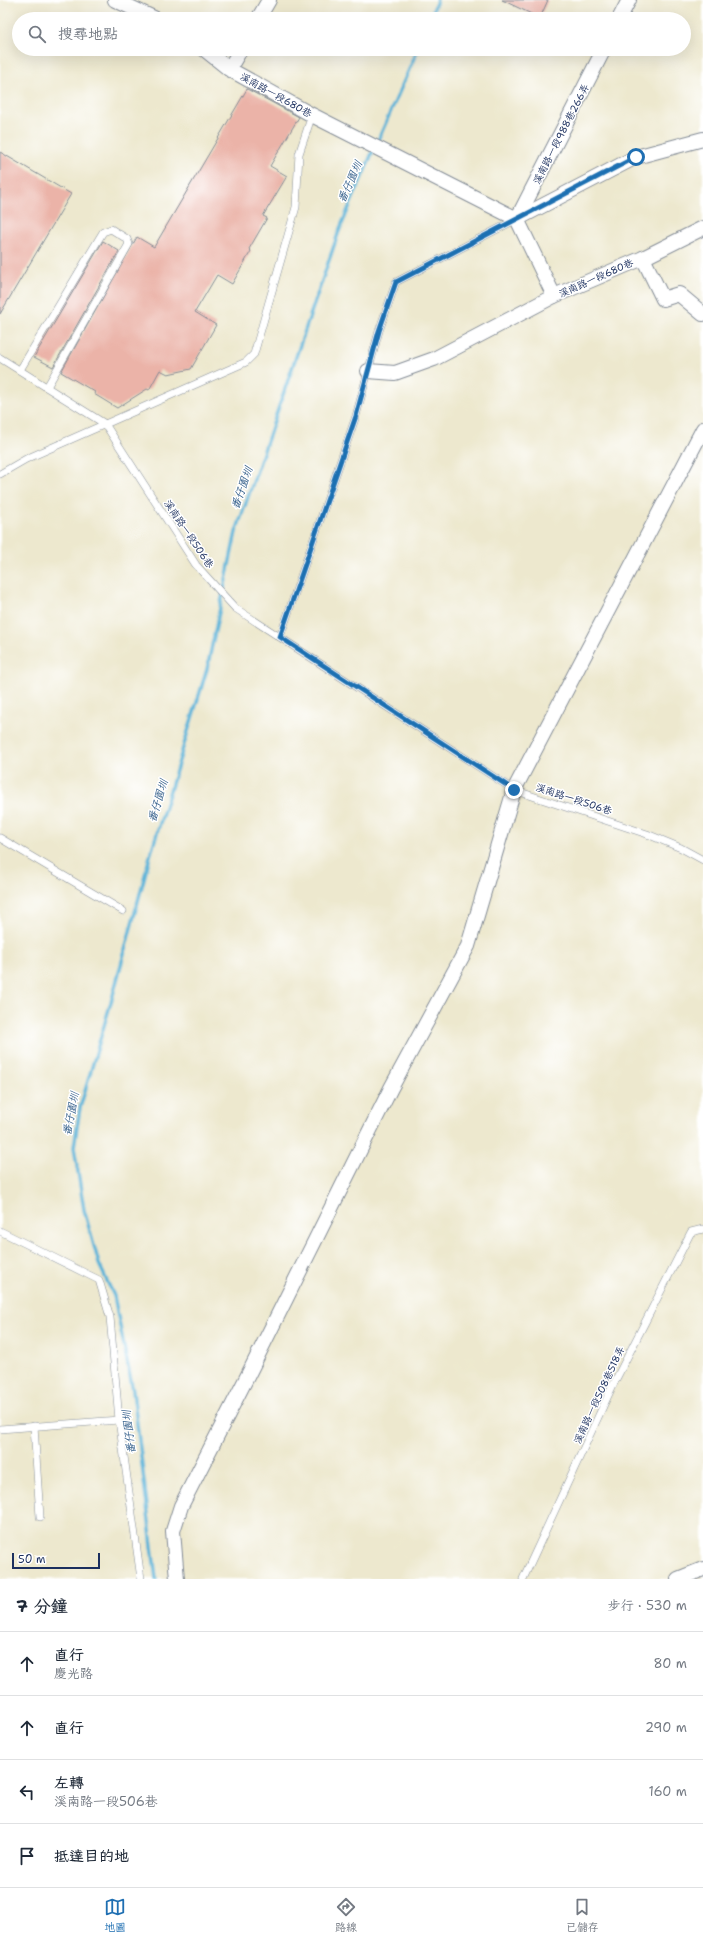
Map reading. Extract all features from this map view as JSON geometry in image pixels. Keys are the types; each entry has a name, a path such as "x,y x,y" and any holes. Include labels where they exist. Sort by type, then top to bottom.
{"street":[{"path":"115,0 141,12"},
{"path":"262,12 269,0"},
{"path":"623,12 629,0"},
{"name":"溪南路一段680巷","path":"213,56 229,69 312,115 517,219 554,296 643,258 663,299 679,294 703,314"},
{"path":"229,69 236,56"},
{"name":"溪南路一段988巷266弄","path":"517,219 600,56"},
{"path":"517,219 636,157 703,138"},
{"path":"643,258 703,228"},
{"path":"368,371 395,373 434,359 554,296"},
{"path":"177,1579 173,1531 181,1506 248,1376 391,1088 468,946 514,790 703,429"},
{"path":"678,1579 703,1569"}],"lane":[{"path":"0,474 26,459 246,362 254,354 296,207 299,154 312,115"},
{"path":"280,637 356,416 379,331 396,282 517,219"},
{"path":"20,370 103,232 111,230 120,234 127,239 129,244 47,387"},
{"name":"溪南路一段506巷","path":"0,358 105,424 196,565 235,608 514,790 646,834 681,848 703,860"},
{"path":"0,838 123,911"},
{"name":"溪南路一段508巷518弄","path":"523,1579 612,1387 691,1232 703,1229"},
{"path":"0,1231 99,1280 110,1317 119,1420 141,1579"},
{"path":"0,1429 119,1420"},
{"path":"34,1426 40,1517"}],"building":[{"path":"502,0 548,0 543,12 527,12"},
{"path":"247,89 299,117 270,166 287,176 263,216 267,218 249,249 251,251 232,284 217,275 195,312 216,325 191,369 168,374 160,370 149,390 147,389 117,408 94,394 95,392 61,372 137,237 154,247"},
{"path":"0,152 71,194 0,314"},
{"path":"103,241 119,251 53,367 34,357"}],"waterway":[{"name":"番仔園圳","path":"433,12 437,0"},
{"name":"番仔園圳","path":"376,145 415,56"},
{"name":"番仔園圳","path":"156,1579 133,1391 114,1296 99,1264 84,1210 74,1147 80,1108 113,995 150,856 207,669 236,532 339,231 373,151"}],"route":[{"path":"514,790 280,637 356,416 379,331 396,282 636,157"}]}
